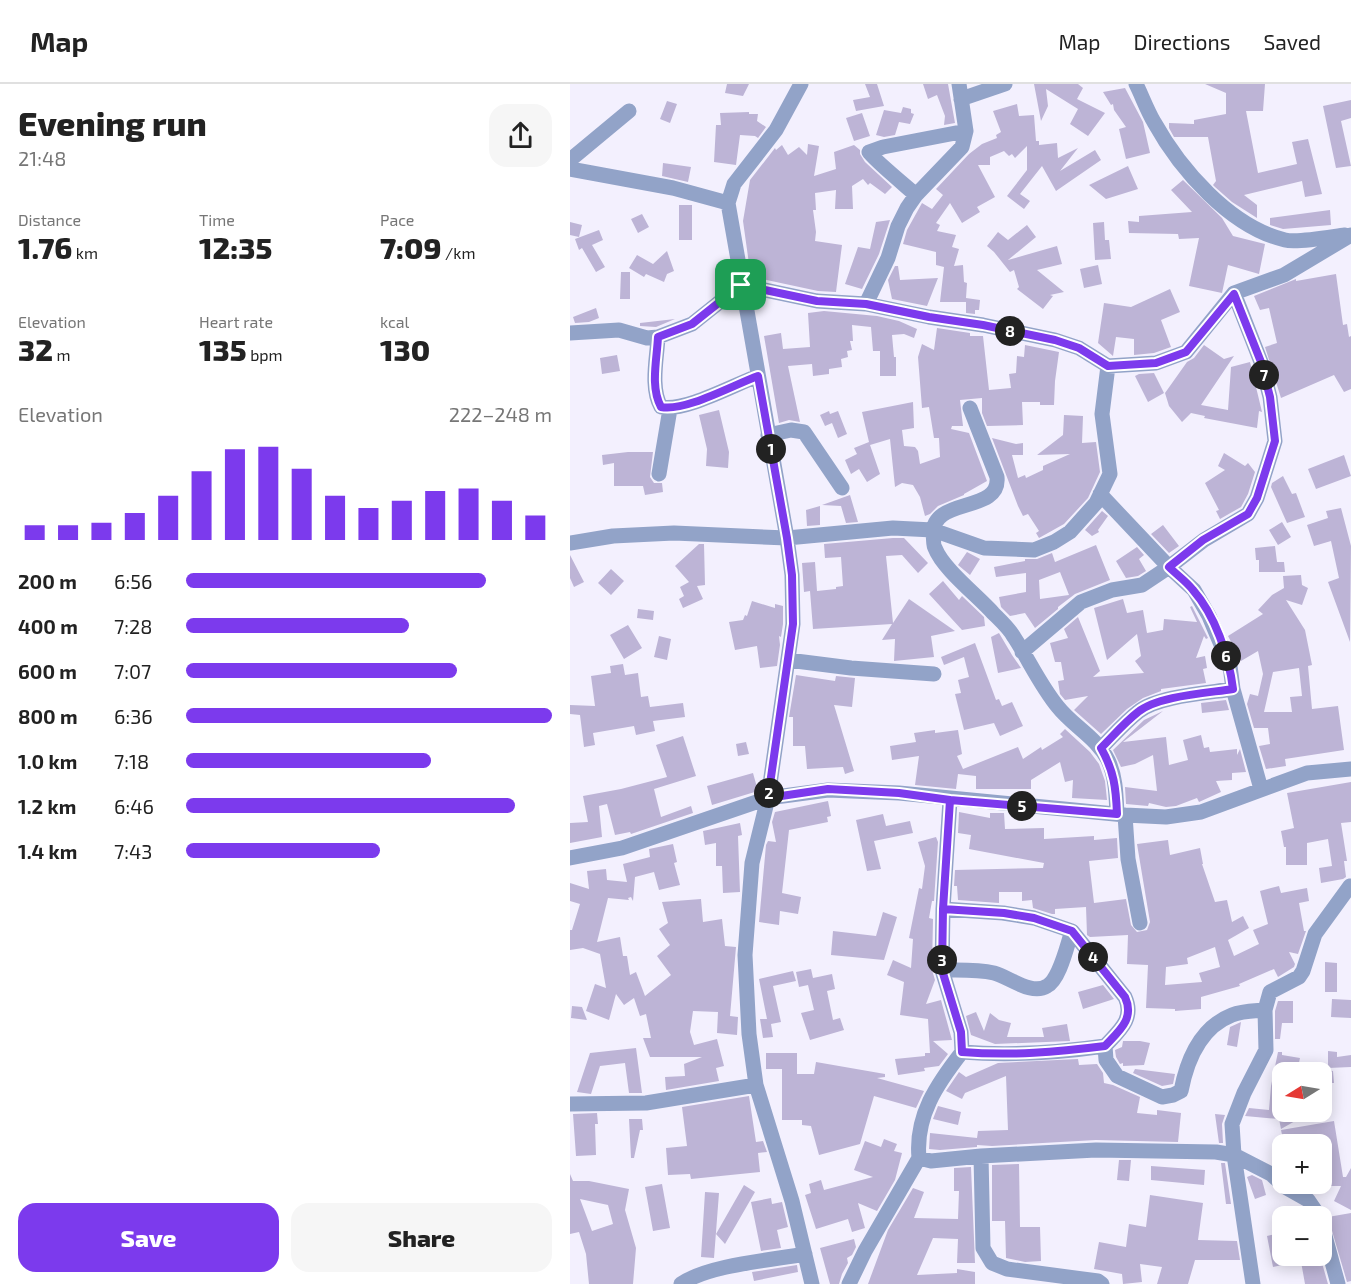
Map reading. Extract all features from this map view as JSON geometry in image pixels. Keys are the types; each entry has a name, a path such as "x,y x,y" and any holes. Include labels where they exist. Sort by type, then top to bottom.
{"street":[{"path":"801,84 776,129 734,184 728,203 792,575 793,624 768,798 752,863 745,955 748,1034 756,1085 792,1201 812,1284"},
{"path":"866,304 888,258 903,217 916,195 962,147 966,131 960,92 1005,84"},
{"path":"1136,84 1154,122 1182,164 1216,200 1250,226 1287,240 1351,235"},
{"path":"570,160 629,111"},
{"path":"916,195 884,165 871,157 869,152 966,131"},
{"path":"570,169 673,188 728,203"},
{"path":"741,285 817,301 866,304 1055,340 1079,348 1108,366 1156,363 1186,352 1234,294 1284,275 1351,235"},
{"path":"570,333 619,330 647,338 658,337 692,324 741,285"},
{"path":"1022,652 1081,602 1112,590 1142,585 1203,540 1248,514 1257,498 1275,441 1270,397 1261,362 1234,294"},
{"path":"658,337 655,381 657,401 661,407 670,409 701,400 758,376"},
{"path":"570,543 612,536 674,532 787,538 893,528 933,530 984,548 1034,550 1070,532 1096,504 1110,474 1102,414 1108,366"},
{"path":"970,408 998,485 994,492 972,504 945,512 936,521 933,530 934,548 952,572 1013,635 1043,687 1059,708 1101,748 1116,785 1140,923"},
{"path":"659,474 670,409"},
{"path":"768,435 791,430 804,432 842,488"},
{"path":"1100,494 1194,590 1209,616 1230,666 1233,689 1261,789"},
{"path":"788,660 851,668 934,674"},
{"path":"1101,748 1138,711 1146,706 1163,700 1233,689"},
{"path":"570,858 622,848 768,798 828,789 899,793 950,800 1166,817 1201,812 1307,773 1351,770"},
{"path":"849,1284 870,1242 919,1158 917,1142 930,1100 940,1081 962,1052 961,1032 942,970 943,909 950,800"},
{"path":"1351,886 1351,891"},
{"path":"1253,1284 1234,1155 1232,1124 1244,1093 1266,1050 1265,1010 1270,992 1299,977 1315,934 1351,886"},
{"path":"943,909 1004,913 1034,918 1072,931 1125,997 1129,1006 1128,1016 1105,1046 1044,1054 994,1055 962,1052"},
{"path":"942,970 994,974 1038,990 1047,987 1052,982 1060,968 1072,931"},
{"path":"1105,1046 1106,1059 1118,1076 1162,1097 1173,1095 1181,1091 1185,1070 1199,1041 1218,1022 1234,1014 1265,1010"},
{"path":"570,1104 646,1103 756,1085"},
{"path":"919,1158 931,1161 1096,1150 1216,1152 1234,1155 1271,1174 1285,1187 1308,1200 1312,1206"},
{"path":"981,1156 983,1248 992,1263 1007,1269 1098,1281 1102,1284"},
{"path":"681,1284 715,1270 805,1254"},
{"path":"1332,1262 1338,1284"}],"building":[{"path":"727,84 749,84 743,96 725,93"},
{"path":"865,84 877,84 884,106 856,111 853,100 870,97"},
{"path":"923,84 948,84 955,123 944,125 945,116 937,95 928,99"},
{"path":"1034,84 1078,84 1083,88 1077,99 1105,113 1088,136 1070,124 1078,109 1046,89 1048,106 1041,121"},
{"path":"1205,84 1265,84 1263,111 1246,111 1258,173 1297,164 1292,142 1308,139 1322,194 1305,197 1302,181 1244,195 1257,205 1257,218 1232,202 1215,187 1213,185 1216,181 1208,137 1174,137 1169,128 1169,123 1194,124 1194,120 1226,114 1226,93"},
{"path":"1125,88 1143,122 1150,153 1126,159 1119,129 1126,127 1103,92"},
{"path":"1351,100 1351,118 1341,121 1351,166 1336,168 1323,106"},
{"path":"667,101 677,104 670,123 660,119"},
{"path":"1017,104 1019,116 1034,115 1036,141 1039,141 1039,145 1057,143 1058,158 1078,148 1060,171 1095,150 1101,160 1056,191 1042,166 1020,194 1030,201 1024,209 1007,196 1027,170 1027,146 1015,158 1004,151 990,157 990,165 978,165 995,197 977,207 980,212 962,223 950,203 936,223 940,225 937,231 956,235 952,247 959,249 954,266 963,265 964,282 967,283 966,298 980,300 979,310 975,310 975,314 966,313 966,302 940,302 944,267 936,265 936,252 903,244 907,230 922,203 932,209 943,195 936,189 969,154 982,144 997,138 996,135 1001,132 993,111"},
{"path":"903,107 911,109 911,113 914,114 910,124 899,122 895,135 884,137 876,135 884,110 901,113"},
{"path":"749,112 749,114 758,114 757,121 766,127 758,138 740,135 736,165 714,162 716,125 721,125 720,113"},
{"path":"862,113 870,136 854,141 846,118"},
{"path":"808,144 819,146 814,176 836,169 834,152 854,145 860,150 865,162 892,187 885,194 870,183 868,185 863,179 852,186 853,209 835,209 836,190 815,193 816,210 813,210 815,241 842,245 836,292 818,291 752,277 750,271 743,221 750,180 775,148 776,150 782,145 788,155 799,147 807,155"},
{"path":"663,163 691,167 688,182 662,176"},
{"path":"1128,166 1138,189 1106,199 1089,185"},
{"path":"1183,180 1222,218 1233,236 1265,244 1259,274 1228,265 1222,293 1189,286 1199,238 1179,239 1178,234 1129,233 1128,221 1139,222 1139,216 1192,212 1171,190"},
{"path":"679,205 692,205 692,240 679,240"},
{"path":"1330,210 1331,225 1283,229 1270,225 1270,218"},
{"path":"642,214 649,227 638,233 631,219"},
{"path":"890,220 879,254 862,289 845,284 858,247 870,249 876,222"},
{"path":"570,222 582,225 579,237 570,235"},
{"path":"1104,222 1105,240 1109,240 1111,259 1095,260 1093,223"},
{"path":"1027,225 1036,237 1008,260 1057,246 1062,264 1037,270 1064,292 1050,295 1053,296 1043,309 1017,289 1019,287 1014,270 1010,272 987,246 998,232 1008,240"},
{"path":"599,230 603,240 592,245 605,267 596,272 582,248 579,250 575,239"},
{"path":"667,251 674,271 667,274 664,282 646,274 644,277 629,268 637,255 653,264"},
{"path":"1098,265 1102,284 1084,288 1080,269"},
{"path":"895,266 898,266 900,280 938,278 927,306 892,299 888,280"},
{"path":"621,272 630,272 630,299 620,299"},
{"path":"1336,274 1343,325 1347,324 1349,337 1351,336 1351,389 1344,392 1334,375 1281,398 1265,347 1277,343 1269,308 1260,310 1254,296 1296,279 1296,281"},
{"path":"1170,289 1180,312 1161,320 1171,347 1154,353 1134,355 1134,339 1116,337 1113,356 1098,343 1104,303 1131,307"},
{"path":"596,308 599,318 589,322 575,323 573,317"},
{"path":"824,311 877,316 899,321 917,329 914,338 904,334 892,335 894,357 896,357 896,376 880,376 880,351 873,351 871,327 852,325 853,341 850,341 852,350 847,351 848,357 841,359 842,367 829,369 829,374 813,376 812,364 788,366 800,422 789,420 779,423 764,336 781,333 783,349 810,347 808,313"},
{"path":"675,319 656,327 640,326 640,323"},
{"path":"937,328 970,333 970,336 983,336 989,390 1011,388 1009,374 1016,373 1017,356 1024,357 1025,345 1059,352 1054,405 1022,402 1023,425 987,426 982,413 982,398 960,400 963,426 952,426 951,429 969,433 987,481 964,495 938,506 925,516 920,497 913,485 902,483 895,487 890,439 870,445 880,474 867,482 859,469 851,474 845,460 857,454 854,448 869,442 862,412 913,402 914,428 902,430 904,446 915,447 920,464 940,457 939,438 934,438 929,407 922,408 918,357 922,344 934,350"},
{"path":"1204,345 1224,359 1234,356 1201,405 1228,410 1231,367 1250,362 1262,412 1259,411 1257,428 1204,418 1205,416 1191,413 1182,422 1169,406 1165,393 1187,362 1194,358"},
{"path":"617,355 620,371 602,374 600,358"},
{"path":"1154,373 1164,393 1148,402 1135,376"},
{"path":"719,410 729,452 728,468 706,466 707,449 699,415"},
{"path":"829,411 830,414 838,411 847,434 838,438 832,423 825,426 820,415"},
{"path":"1064,415 1083,416 1082,443 1096,442 1100,472 1088,498 1064,524 1039,538 1036,533 1039,531 1028,514 1023,516 1018,506 992,438 1016,444 1023,443 1023,455 1012,455 1018,478 1025,475 1026,478 1043,470 1043,466 1070,454 1037,455 1063,435"},
{"path":"653,452 650,477 654,483 662,483 663,492 645,495 643,486 614,486 614,463 603,465 602,455"},
{"path":"1224,453 1245,466 1248,463 1255,472 1241,507 1220,519 1216,511 1219,510 1205,483 1225,470 1218,466"},
{"path":"1344,455 1351,476 1316,489 1308,469"},
{"path":"1283,476 1292,494 1296,493 1305,517 1287,523 1271,487 1272,483"},
{"path":"850,495 858,522 846,523 841,506 822,505"},
{"path":"820,506 820,525 807,526 806,510"},
{"path":"1341,508 1351,546 1350,642 1328,582 1339,578 1331,541 1314,546 1307,525 1328,518 1326,511"},
{"path":"1102,511 1108,516 1098,530 1099,532 1092,536 1085,530"},
{"path":"1282,522 1291,537 1278,545 1269,530"},
{"path":"1163,525 1179,546 1169,553 1151,534"},
{"path":"904,538 928,563 918,573 902,555 886,556 893,623 909,599 955,631 931,636 934,657 894,661 895,639 882,640 892,624 813,629 810,591 804,592 802,563 815,562 817,591 836,589 836,587 843,586 841,557 825,558 824,544"},
{"path":"699,544 704,544 705,585 697,586 703,599 683,608 679,599 684,596 680,587 689,582 675,566"},
{"path":"1096,545 1110,580 1075,594 1035,628 1025,613 1010,616 1001,607 999,597 1026,592 1026,573 996,577 994,567 1025,561 1025,559 1037,559 1052,553 1055,562","holes":["1060,572 1069,595 1040,599 1039,580"]},
{"path":"1275,546 1277,562 1284,562 1285,572 1259,572 1259,560 1256,560 1255,548"},
{"path":"1137,547 1144,555 1139,559 1146,571 1138,576 1126,578 1116,561"},
{"path":"967,552 980,559 970,575 958,565"},
{"path":"570,555 584,582 574,587 570,578"},
{"path":"611,569 624,581 611,595 598,583"},
{"path":"1301,575 1302,585 1308,588 1302,605 1286,600 1305,630 1312,665 1308,666 1312,709 1338,706 1344,750 1285,759 1286,766 1266,769 1259,746 1270,744 1268,728 1254,728 1247,704 1250,694 1258,696 1263,674 1258,651 1241,661 1228,636 1263,614 1258,610 1272,595 1284,588 1283,576","holes":["1299,668 1302,696 1290,697 1292,712 1264,712 1273,672"]},
{"path":"943,581 959,600 962,596 984,617 985,626 962,630 929,594"},
{"path":"1123,599 1127,613 1143,610 1147,633 1163,630 1164,619 1197,622 1190,607 1192,606 1208,638 1204,636 1196,658 1205,656 1207,668 1203,669 1206,683 1161,689 1127,709 1101,734 1074,710 1088,696 1065,700 1060,694 1058,681 1064,680 1061,662 1055,662 1050,643 1068,638 1064,629 1078,617 1100,671 1093,677 1144,673 1135,661 1141,656 1137,634 1107,660 1094,608"},
{"path":"752,601 775,608 775,604 783,606 777,666 760,668 757,646 735,650 729,622 743,620 745,615 747,616"},
{"path":"638,609 654,611 653,620 637,618"},
{"path":"628,625 642,648 624,659 610,635"},
{"path":"999,633 1021,668 998,673 991,637"},
{"path":"659,636 671,639 667,660 654,657"},
{"path":"975,643 996,700 999,699 1002,706 1012,702 1023,726 1000,736 994,723 964,730 955,694 961,693 958,680 969,677 964,657 944,665 941,657"},
{"path":"623,664 625,675 638,673 641,697 648,696 650,707 683,703 685,717 653,721 655,731 636,735 634,726 593,733 595,745 584,747 580,715 570,714 570,705 595,706 591,676 611,673 610,666"},
{"path":"796,675 835,681 836,676 855,678 852,707 834,705 854,771 845,774 843,767 807,769 805,746 793,746 793,717 789,717"},
{"path":"1226,700 1229,710 1202,713 1201,703"},
{"path":"1163,711 1123,742 1166,737 1169,765 1188,760 1183,740 1201,735 1204,748 1209,747 1210,752 1237,749 1237,755 1240,749 1246,772 1232,773 1232,780 1216,781 1221,792 1199,802 1197,798 1176,806 1166,807 1149,803 1148,806 1126,804 1125,787 1157,791 1153,755 1135,764 1121,767 1113,750 1144,720"},
{"path":"1065,729 1090,752 1099,764 1105,781 1107,800 1072,798 1073,780 1065,782 1060,762 1031,780 1031,789 976,789 976,776 958,774 956,789 915,785 919,756 892,760 890,746 916,742 914,733 958,730 962,754 957,756 963,769 1018,747 1023,759 1041,747 1042,750 1063,737 1060,734"},
{"path":"683,736 696,776 654,789 661,817 691,806 693,813 631,834 630,832 615,835 607,804 599,806 602,837 570,843 570,823 588,822 583,796 667,777 656,745"},
{"path":"746,742 749,754 738,756 736,744"},
{"path":"753,773 758,791 712,805 707,786"},
{"path":"1351,782 1351,822 1341,823 1347,861 1344,861 1346,877 1321,883 1319,868 1332,866 1328,839 1307,843 1307,865 1286,865 1286,847 1284,847 1281,831 1294,828 1287,793"},
{"path":"828,801 831,816 827,817 828,822 789,830 782,893 801,897 798,914 780,911 779,925 759,922 766,845 768,841 776,842 772,822 775,812"},
{"path":"959,812 990,818 990,813 1004,813 1005,829 1044,828 1044,839 1094,836 1094,840 1117,838 1118,858 1089,861 1094,903 1126,899 1131,925 1137,932 1147,930 1150,922 1137,844 1168,840 1170,855 1200,848 1202,864 1215,902 1227,900 1232,922 1243,916 1249,928 1228,940 1234,956 1259,944 1253,930 1268,924 1260,891 1279,886 1281,893 1307,888 1309,901 1299,903 1304,931 1306,931 1298,954 1289,952 1295,964 1294,967 1278,977 1274,969 1239,984 1240,986 1201,997 1201,1009 1175,1011 1175,1009 1146,1008 1148,965 1127,964 1128,935 1090,937 1087,935 1086,907 1055,909 1055,914 1052,914 1033,908 1032,900 1022,901 1022,892 999,892 999,903 958,900 957,886 954,886 955,870 1043,868 1044,863 969,849 971,835 958,833","holes":["1215,947 1220,967 1199,973 1202,982 1165,985 1166,967 1188,964 1187,958"]},
{"path":"883,814 886,826 910,821 913,833 874,841 881,869 867,871 856,820"},
{"path":"740,823 742,835 738,836 740,892 723,893 722,866 716,866 716,843 705,845 703,831"},
{"path":"936,837 938,842 934,901 932,901 929,918 933,919 932,970 935,980 926,1004 941,1000 952,1040 933,1041 948,1054 939,1066 924,1068 925,1071 898,1075 895,1059 925,1056 925,1053 930,1053 928,1019 900,1015 904,982 887,975 893,960 911,968 913,939 909,938 919,888 922,889 925,866 918,842"},
{"path":"673,844 677,862 674,863 680,885 659,890 654,872 635,877 633,901 631,897 628,898 629,900 608,898 597,942 620,937 623,956 627,956 630,975 636,972 645,996 671,975 657,956 670,945 659,929 668,923 662,902 701,899 703,922 722,919 725,946 736,947 730,1016 738,1017 737,1035 717,1033 718,1012 693,1011 690,1032 694,1045 717,1039 724,1066 716,1068 719,1081 666,1090 665,1077 685,1076 684,1064 702,1057 650,1057 643,1038 651,1038 646,1014 640,1016 634,998 624,1005 616,994 609,1020 586,1011 595,984 606,988 600,954 583,948 570,950 570,930 572,930 580,904 570,901 570,883 589,889 587,871 606,869 607,880 627,882 623,864 650,857 649,849"},
{"path":"883,912 897,917 884,960 831,955 833,931 876,936"},
{"path":"1325,962 1337,963 1337,992 1325,992"},
{"path":"811,969 813,978 832,974 835,989 827,991 833,1020 840,1018 844,1030 810,1040 801,1013 814,1010 808,985 799,987 796,972"},
{"path":"793,971 796,981 773,986 781,1022 771,1024 773,1037 763,1038 760,1019 767,1019 759,979"},
{"path":"1103,985 1114,999 1083,1009 1078,992"},
{"path":"1332,999 1351,1000 1351,1018 1331,1017"},
{"path":"1278,1001 1293,1001 1293,1023 1282,1023 1280,1039 1275,1039 1275,1011"},
{"path":"572,1006 582,1007 587,1020 571,1018"},
{"path":"976,1012 984,1031 990,1013 999,1020 1011,1023 1007,1037 1044,1037 1042,1028 1067,1024 1070,1041 995,1044 971,1035 966,1016"},
{"path":"1241,1022 1237,1047 1227,1045 1230,1027"},
{"path":"1123,1041 1150,1043 1144,1065 1123,1066 1123,1063 1120,1064 1115,1050 1122,1047"},
{"path":"636,1048 642,1093 629,1093 625,1063 600,1066 591,1094 577,1092 590,1053"},
{"path":"1328,1051 1337,1052 1337,1057 1351,1055 1351,1067 1332,1068 1332,1062 1328,1062"},
{"path":"1278,1052 1282,1052 1282,1055 1300,1058 1299,1062 1276,1062"},
{"path":"766,1053 797,1053 797,1074 814,1074 816,1062 885,1074 885,1077 877,1078 924,1091 916,1108 874,1096 860,1144 819,1155 811,1126 802,1125 802,1120 782,1120 782,1069 766,1069"},
{"path":"1078,1059 1079,1065 1097,1064 1103,1073 1104,1083 1140,1097 1137,1113 1157,1115 1157,1110 1181,1113 1178,1142 1096,1140 929,1149 930,1133 977,1138 978,1131 1008,1130 1006,1076 965,1093 962,1099 946,1091 959,1072 966,1077 998,1063"},
{"path":"1135,1069 1175,1074 1173,1084 1162,1086 1133,1073"},
{"path":"1272,1081 1272,1118 1245,1116 1249,1108 1269,1110"},
{"path":"749,1096 756,1142 763,1141 767,1152 758,1153 760,1172 691,1179 690,1174 668,1175 666,1148 687,1146 682,1107"},
{"path":"938,1106 961,1112 958,1125 933,1119"},
{"path":"597,1113 596,1155 576,1156 573,1114"},
{"path":"1215,1114 1225,1115 1222,1124 1223,1143 1219,1143"},
{"path":"629,1119 642,1119 643,1130 640,1130 634,1158 631,1158"},
{"path":"1334,1121 1343,1177 1346,1177 1351,1168 1351,1210 1334,1201 1341,1186 1332,1186 1332,1134 1282,1134 1281,1130"},
{"path":"1280,1122 1293,1122 1281,1129"},
{"path":"884,1139 897,1144 894,1151 902,1153 895,1180 877,1211 858,1203 865,1228 852,1232 848,1219 816,1229 805,1195 811,1193 809,1184 821,1180 824,1190 873,1177 854,1170 865,1141 881,1147"},
{"path":"1119,1160 1131,1160 1129,1181 1117,1180"},
{"path":"1221,1163 1225,1163 1231,1204 1226,1204"},
{"path":"1019,1164 1020,1227 1040,1227 1041,1261 1025,1262 1006,1258 1005,1221 992,1221 992,1165"},
{"path":"1151,1166 1205,1170 1204,1185 1151,1180"},
{"path":"971,1167 975,1263 957,1263 958,1239 933,1238 917,1275 957,1273 957,1269 975,1272 975,1284 868,1284 888,1230 913,1188 924,1192 914,1218 958,1219 959,1191 954,1191 954,1168"},
{"path":"570,1174 573,1181 589,1181 629,1189 625,1210 636,1248 633,1284 589,1284 586,1254 579,1232 570,1234","holes":["580,1199 608,1205 613,1224 592,1231"]},
{"path":"1252,1175 1262,1180 1266,1195 1255,1199 1247,1177"},
{"path":"662,1184 670,1228 653,1231 645,1187"},
{"path":"744,1185 755,1192 725,1244 716,1234"},
{"path":"705,1192 719,1193 714,1258 701,1257"},
{"path":"1150,1195 1203,1203 1198,1240 1237,1241 1240,1260 1195,1260 1188,1284 1157,1284 1162,1267 1140,1264 1142,1282 1123,1284 1122,1274 1094,1269 1099,1242 1126,1247 1129,1224 1146,1227"},
{"path":"771,1198 772,1204 782,1202 788,1227 777,1230 781,1248 761,1251 751,1202"},
{"path":"1351,1213 1351,1281 1347,1282 1332,1231 1332,1216"},
{"path":"1272,1235 1272,1262 1267,1236"},
{"path":"854,1239 856,1247 852,1255 847,1258 848,1263 839,1284 830,1284 820,1248"},
{"path":"797,1265 798,1272 754,1281 752,1272"},
{"path":"1302,1266 1323,1266 1328,1284 1305,1284"}],"route":[{"path":"741,285 692,324 658,337 655,381 657,401 661,407 670,409 701,400 758,376 792,575 793,624 768,798 828,789 899,793 950,800 943,909 942,970 961,1032 962,1052 994,1055 1044,1054 1105,1046 1128,1016 1129,1006 1125,997 1072,931 1034,918 1004,913 943,909 946,855 950,800 1117,814 1116,785 1101,748 1138,711 1146,706 1163,700 1233,689 1230,666 1209,616 1194,590 1169,567 1203,540 1248,514 1257,498 1275,441 1270,397 1261,362 1234,294 1186,352 1156,363 1108,366 1079,348 1055,340 866,304 817,301 741,285"}]}
